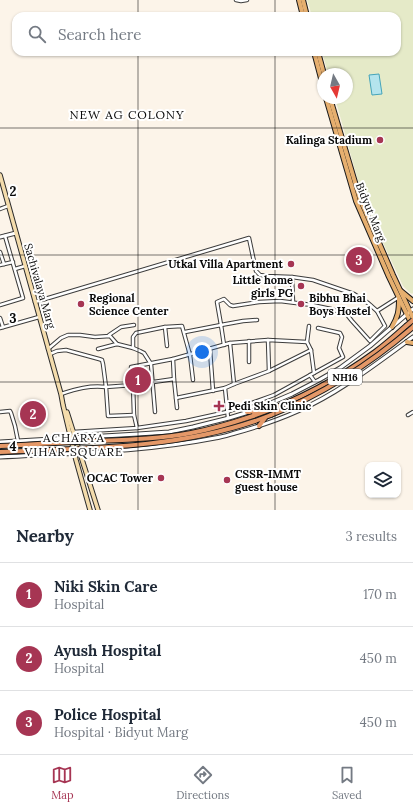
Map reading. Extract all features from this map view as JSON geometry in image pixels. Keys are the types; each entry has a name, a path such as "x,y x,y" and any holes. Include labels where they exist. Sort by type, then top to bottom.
{"highway":[{"name":"NH16","path":"0,446 178,435 214,428 282,405 320,386 356,365 376,351 413,319"},
{"name":"NH16","path":"0,452 102,447 163,442 192,438 256,421 323,391 381,354 413,328"},
{"path":"247,412 266,411"},
{"path":"259,426 265,417"}],"main road":[{"path":"299,0 302,12"},
{"path":"303,0 306,12"},
{"path":"315,56 318,68"},
{"path":"319,56 322,68"},
{"name":"Bidyut Marg","path":"328,104 352,192 389,277 399,297 410,311 413,328"},
{"name":"Bidyut Marg","path":"332,104 360,200 413,319"},
{"name":"Sachivalaya Marg","path":"0,175 2,187 73,438"},
{"path":"400,290 413,301"},
{"path":"392,327 399,312 399,297"},
{"path":"406,342 413,343"},
{"name":"Sachivalaya Marg","path":"63,402 73,432 75,453 90,510"},
{"path":"73,438 80,453 98,510"}],"street":[{"path":"236,0 247,0"},
{"path":"0,209 8,206"},
{"path":"0,237 16,233"},
{"path":"0,305 23,298 5,236"},
{"path":"35,302 249,238 256,271 258,274 313,280 354,294 377,311 385,326 370,341 346,314 318,306 280,301 233,306 222,299 217,303 224,345"},
{"path":"0,252 2,264 13,262"},
{"path":"15,269 25,266"},
{"path":"292,277 293,302"},
{"path":"377,311 399,297"},
{"path":"0,442 169,432 247,412 292,394 355,358 410,311"},
{"path":"0,318 1,328 39,317"},
{"path":"185,332 243,321 257,320"},
{"path":"48,347 68,335 108,335 121,328 134,325"},
{"path":"134,348 133,337 136,333 165,327 182,326 185,332 190,355 192,380"},
{"path":"309,326 307,342 311,350 314,373"},
{"path":"165,327 167,346"},
{"path":"73,432 135,428 186,421 227,412 274,395 343,357 339,348 342,337 340,333 318,328"},
{"path":"108,335 112,337 117,344"},
{"path":"0,457 125,450 184,444 216,438 259,426 299,411 335,391 413,337"},
{"path":"134,434 135,428 131,367 190,355 224,345 249,341 268,340 307,342"},
{"path":"268,340 269,371"},
{"path":"249,341 249,362"},
{"path":"98,349 117,344 134,348 144,353 151,364 155,412"},
{"path":"230,344 234,384"},
{"path":"50,354 57,351 66,350 102,360 108,416 134,415"},
{"path":"210,350 213,390"},
{"path":"176,398 225,388 269,371 311,350"},
{"path":"173,359 177,408"},
{"path":"310,375 315,382"},
{"path":"61,394 95,386 106,387 133,385 174,379"},
{"path":"225,388 228,418"},
{"path":"0,412 10,411 18,441"},
{"path":"408,415 413,412"},
{"path":"87,452 87,440 91,437"},
{"path":"61,438 68,453"}],"green space":[{"name":"Kalinga Stadium","path":"307,0 413,0 412,294 403,286 378,232 358,181 337,104 353,104 353,68 326,68 323,56 401,56 401,12 311,12"}],"water":[{"path":"379,74 382,94 372,95 369,75"}],"place":[{"name":"Kalinga Stadium","path":"380,140"},
{"name":"Police Hospital","path":"359,260"},
{"name":"Utkal Villa Apartment","path":"291,264"},
{"name":"Little home girls PG","path":"301,286"},
{"name":"Regional Science Center","path":"81,304"},
{"name":"Bibhu Bhai Boys Hostel","path":"301,304"},
{"name":"Niki Skin Care","path":"138,380"},
{"name":"Pedi Skin Clinic","path":"219,406"},
{"name":"Ayush Hospital","path":"33,414"},
{"name":"OCAC Tower","path":"161,478"},
{"name":"CSSR-IMMT guest house","path":"227,480"}],"district":[{"name":"NEW AG COLONY","path":"127,115"},
{"name":"ACHARYA VIHAR SQUARE","path":"74,445"}]}
